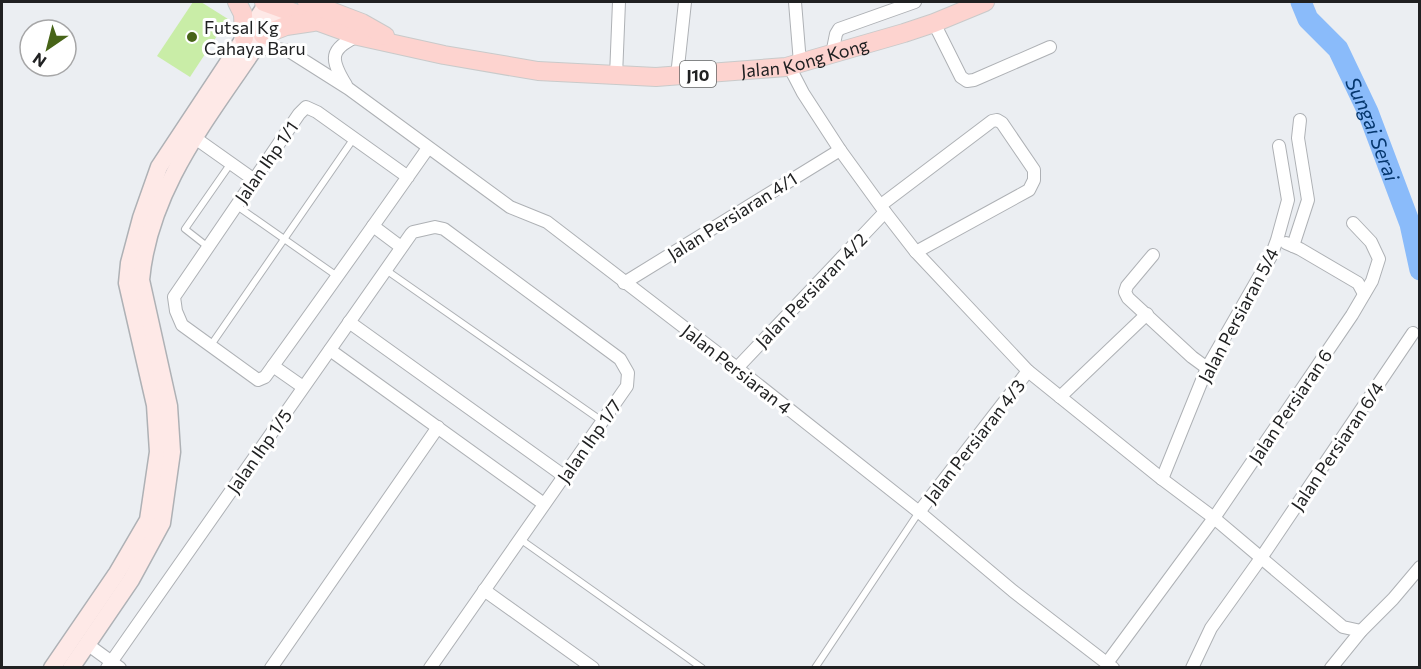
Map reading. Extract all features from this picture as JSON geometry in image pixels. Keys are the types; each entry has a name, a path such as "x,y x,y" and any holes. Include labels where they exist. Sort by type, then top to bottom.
{"main road":[{"path":"237,2 243,14 249,44"},
{"name":"Jalan Kong Kong","path":"307,2 362,23 402,45"},
{"name":"Jalan Kong Kong","path":"273,3 358,36 444,55 538,70 656,77 794,64 934,23 985,2"},
{"path":"263,35 286,26 318,22"}],"street":[{"path":"616,76 620,2"},
{"path":"677,76 685,2"},
{"path":"795,2 794,64 803,93 840,150 916,252 1028,370 1162,479 1214,518 1343,627 1361,631"},
{"path":"832,54 839,29 915,2"},
{"path":"249,44 263,35 273,3"},
{"path":"71,668 131,580 162,523 172,452 168,406 141,280 142,267 161,201 188,133 249,44 273,3"},
{"path":"934,23 961,77 967,81 1050,47"},
{"path":"349,89 334,63 335,54 340,46 358,36"},
{"name":"Jalan Persiaran 4","path":"249,44 289,51 349,89 510,207 547,222 737,368 919,512 1013,591 1110,665"},
{"name":"Jalan Ihp 1/1","path":"210,346 182,325 176,311 174,297 253,179 306,107 316,111 408,177"},
{"name":"Jalan Persiaran 4/2","path":"737,368 883,209 992,121 997,120 1002,123 1034,170 1034,180 1029,190 916,252"},
{"path":"1293,246 1308,200 1298,138 1300,120"},
{"path":"188,133 253,179"},
{"path":"52,668 117,573 148,520 158,452 154,405 127,283 129,263 153,179 169,150 188,133"},
{"name":"Jalan Persiaran 5/4","path":"1162,479 1207,368 1271,256 1277,240 1288,200 1279,146"},
{"path":"210,346 258,380 265,377 428,148"},
{"name":"Jalan Persiaran 4/1","path":"624,283 840,150"},
{"name":"Jalan Persiaran 6","path":"1110,665 1214,518 1364,294 1378,268 1379,259 1371,242 1353,223"},
{"path":"373,226 401,247"},
{"name":"Jalan Ihp 1/7","path":"411,234 435,228 444,229 620,359 628,373 627,386 430,668"},
{"name":"Jalan Ihp 1/5","path":"113,665 303,387 411,234"},
{"path":"1277,240 1293,246 1358,283 1364,294"},
{"path":"1153,255 1127,286 1125,292 1128,298 1207,368"},
{"path":"1060,397 1147,314"},
{"path":"349,322 564,476"},
{"name":"Jalan Persiaran 6/4","path":"1192,668 1211,628 1413,333"},
{"path":"330,350 544,504"},
{"path":"273,366 303,387"},
{"name":"Jalan Persiaran 4/3","path":"919,512 1028,370"},
{"path":"271,668 438,427"},
{"path":"1331,668 1419,567"},
{"path":"484,590 593,668"},
{"path":"87,644 113,665"}],"lane":[{"path":"210,346 354,138"},
{"path":"208,247 185,229 231,163"},
{"path":"236,205 337,276"},
{"path":"386,270 602,421"},
{"path":"815,668 919,512"},
{"path":"520,539 702,668"}],"green space":[{"name":"Futsal Kg Cahaya Baru","path":"193,2 201,2 228,19 190,77 157,56"}],"waterway":[{"name":"Sungai Serai","path":"1301,2 1308,19 1338,49 1368,112 1410,224 1420,270"}],"place":[{"name":"Futsal Kg Cahaya Baru","path":"192,37"}]}
